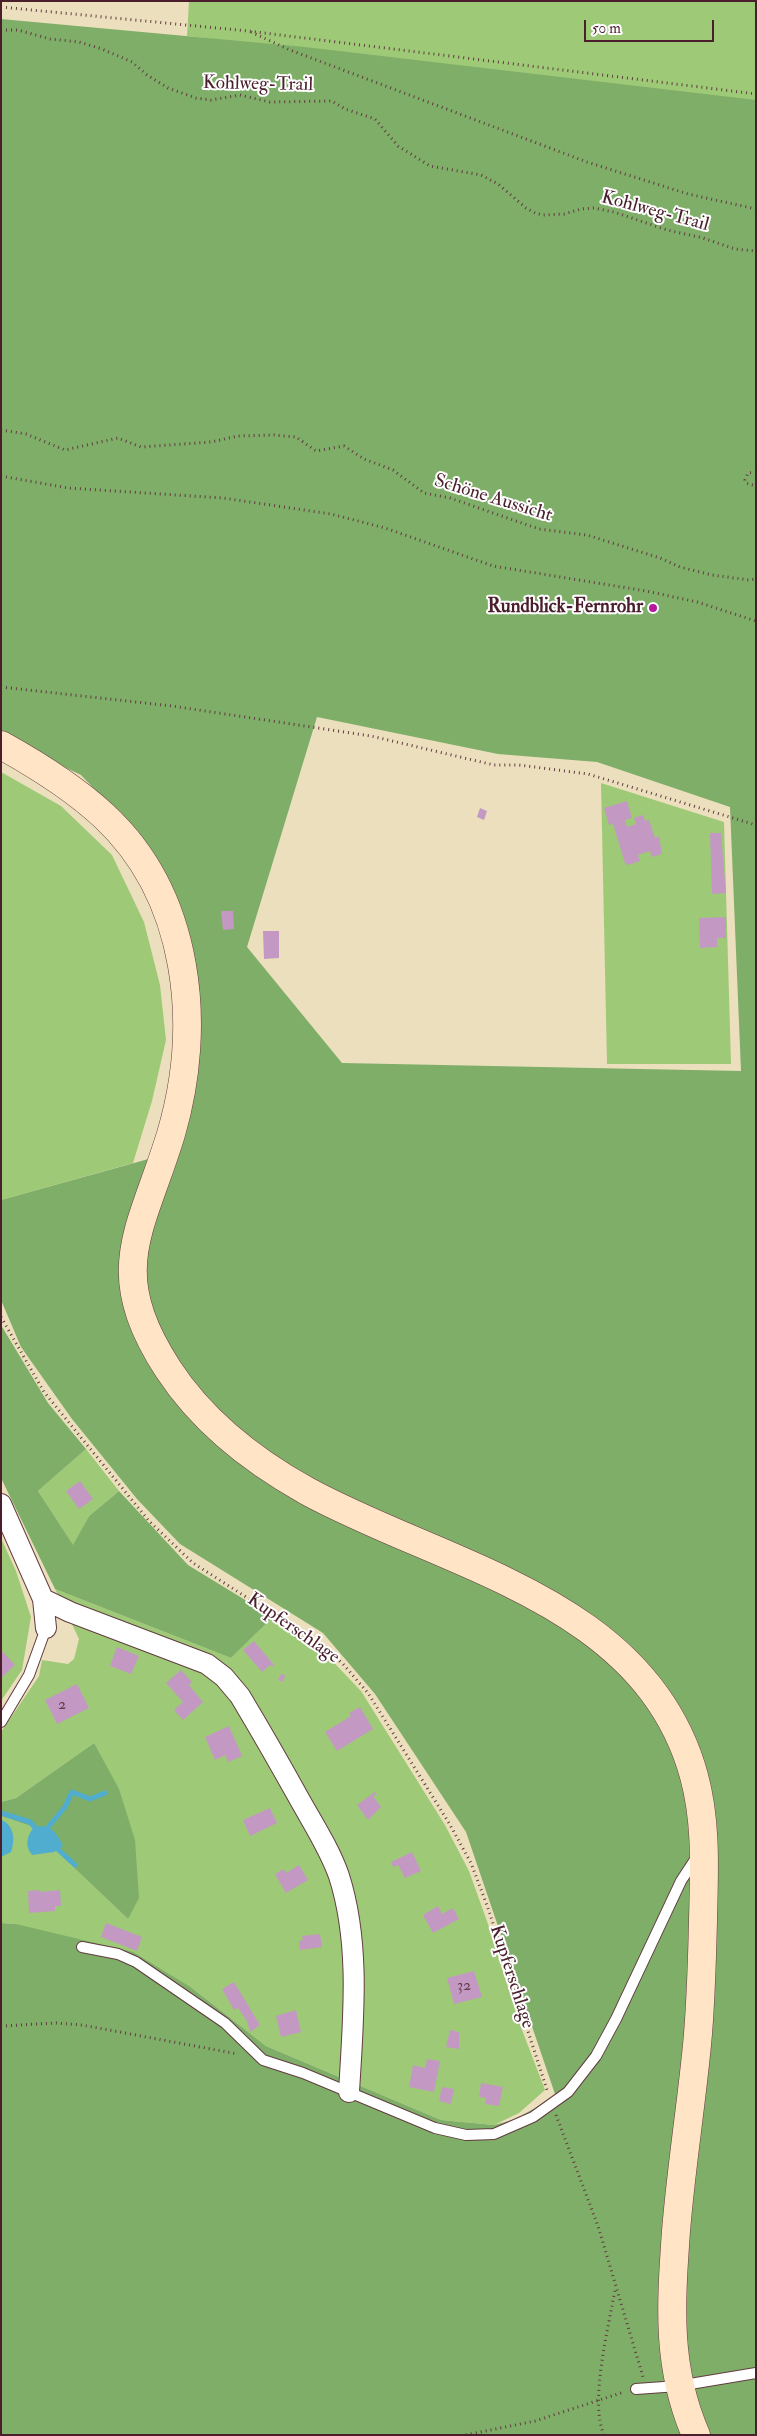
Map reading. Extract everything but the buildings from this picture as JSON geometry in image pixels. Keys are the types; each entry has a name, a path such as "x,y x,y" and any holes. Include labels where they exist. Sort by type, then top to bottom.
{"main road":[{"path":"1,745 52,776 86,800 116,829 139,856 152,877 164,900 176,936 183,963 187,1014 182,1088 170,1138 138,1230 132,1272 135,1298 140,1312 149,1335 169,1370 216,1426 261,1463 329,1502 512,1585 559,1610 600,1637 620,1654 650,1689 675,1728 694,1776 702,1817 704,1848 703,1940 697,2043 679,2194 672,2280 673,2354 678,2386 696,2435"}],"street":[{"path":"1,1504 43,1599 46,1628"},
{"path":"43,1599 70,1612 207,1664 224,1677 245,1704 316,1827 338,1876 350,1926 352,1955 353,2028 349,2092"}],"lane":[{"path":"1,1722 29,1675 46,1628"},
{"path":"82,1946 118,1954 136,1962 225,2023 263,2060 303,2073 435,2128 466,2135 501,2132 533,2117 568,2092 604,2043 681,1880 688,1867 704,1848"},
{"path":"641,2388 678,2386 756,2373"}],"path":[{"path":"1,7 248,30 756,94"},
{"name":"Kohlweg-Trail","path":"1,30 18,30 50,40 79,42 102,49 132,62 168,88 196,98 211,100 240,95 270,102 332,101 353,112 375,119 398,146 430,166 480,175 498,184 526,208 535,213 543,215 564,214 580,209 594,208 614,212 667,230 703,238 735,249 756,251"},
{"path":"248,30 290,50 587,162 688,194 756,209"},
{"name":"Schöne Aussicht","path":"1,430 20,432 65,450 108,439 125,439 135,446 141,447 210,442 251,435 296,437 316,450 344,446 364,459 393,470 424,493 450,498 546,530 587,535 700,572 749,580 756,579"},
{"path":"756,472 748,473 745,480 746,483 756,486"},
{"path":"1,476 95,490 257,502 352,518 493,566 646,591 697,602 756,621"},
{"path":"1,687 191,709 371,736 494,765 519,765 588,774 756,826"},
{"name":"Kupferschlage","path":"1,1317 49,1399 149,1521 193,1563 303,1632 332,1653 368,1693 449,1823 471,1863 488,1908 552,2104 598,2226 616,2286 641,2388"},
{"path":"1,2026 47,2023 82,2025 171,2040 263,2060"},
{"path":"604,2435 599,2424 597,2401 616,2286"},
{"path":"466,2435 535,2421 641,2388"}],"green space":[{"path":"189,1 756,1 756,101 187,36"},
{"path":"1,19 305,47 756,100 756,2435 1,2435 1,1923 16,1924 133,1952 192,1988 266,2046 441,2120 494,2125 513,2120 556,2097 466,1832 375,1694 323,1633 180,1544 137,1499 72,1419 21,1347 1,1300 1,1200 170,1153 193,1034 140,837 81,775 1,737","holes":["317,717 498,754 597,762 730,807 741,1071 342,1063 247,947"]},
{"path":"1,772 61,806 112,855 144,922 160,985 166,1040 152,1101 133,1163 1,1200"},
{"path":"601,783 724,822 731,1064 607,1064"},
{"path":"1,1325 48,1403 86,1449 38,1491 73,1545 89,1516 119,1491 188,1565 273,1617 231,1658 55,1589 1,1478"},
{"path":"86,1449 119,1491 89,1516 73,1546 38,1491"},
{"path":"1,1538 16,1571 31,1617 22,1670 1,1701"},
{"path":"55,1589 231,1658 273,1617 320,1648 361,1691 445,1825 469,1871 519,2022 545,2090 519,2113 494,2125 441,2120 266,2046 192,1988 16,1924 1,1923 1,1816 30,1826 128,1919 94,1743 16,1798 1,1802 1,1732 39,1676 42,1660 68,1664 74,1659 79,1639"},
{"path":"94,1743 119,1789 135,1840 139,1898 128,1919 30,1826 1,1816 1,1802 16,1798"}],"water":[{"path":"1,1820 6,1822 11,1829 13,1843 11,1852 1,1857"},
{"path":"43,1826 53,1830 63,1846 54,1852 32,1855 27,1844 28,1837 34,1827"}],"waterway":[{"path":"49,1826 65,1807 72,1792 90,1799 105,1793"},
{"path":"1,1813 30,1822 38,1831"},
{"path":"53,1845 75,1865"}],"place":[{"name":"Rundblick-Fernrohr","path":"653,608"}]}
